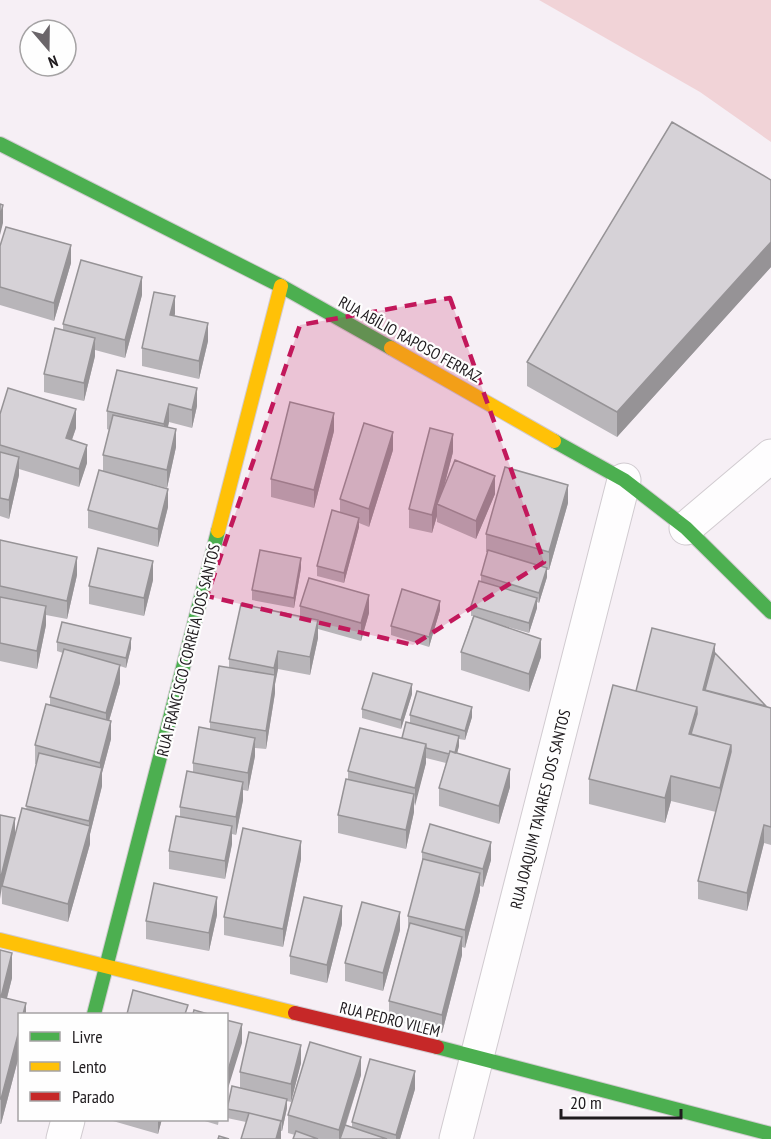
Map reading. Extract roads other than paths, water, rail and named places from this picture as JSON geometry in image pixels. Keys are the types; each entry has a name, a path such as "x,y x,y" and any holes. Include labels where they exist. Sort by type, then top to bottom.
{"street":[{"name":"RUA ABÍLIO RAPOSO FERRAZ","path":"0,144 281,286 624,480 686,528 771,612"},
{"name":"RUA FRANCISCO CORREIA DOS SANTOS","path":"94,1013 281,286"},
{"path":"686,528 771,456"},
{"name":"RUA JOAQUIM TAVARES DOS SANTOS","path":"456,1139 624,480"},
{"name":"RUA PEDRO VILEM","path":"0,940 106,968 476,1056 771,1134"},
{"path":"63,1139 68,1121"}]}
